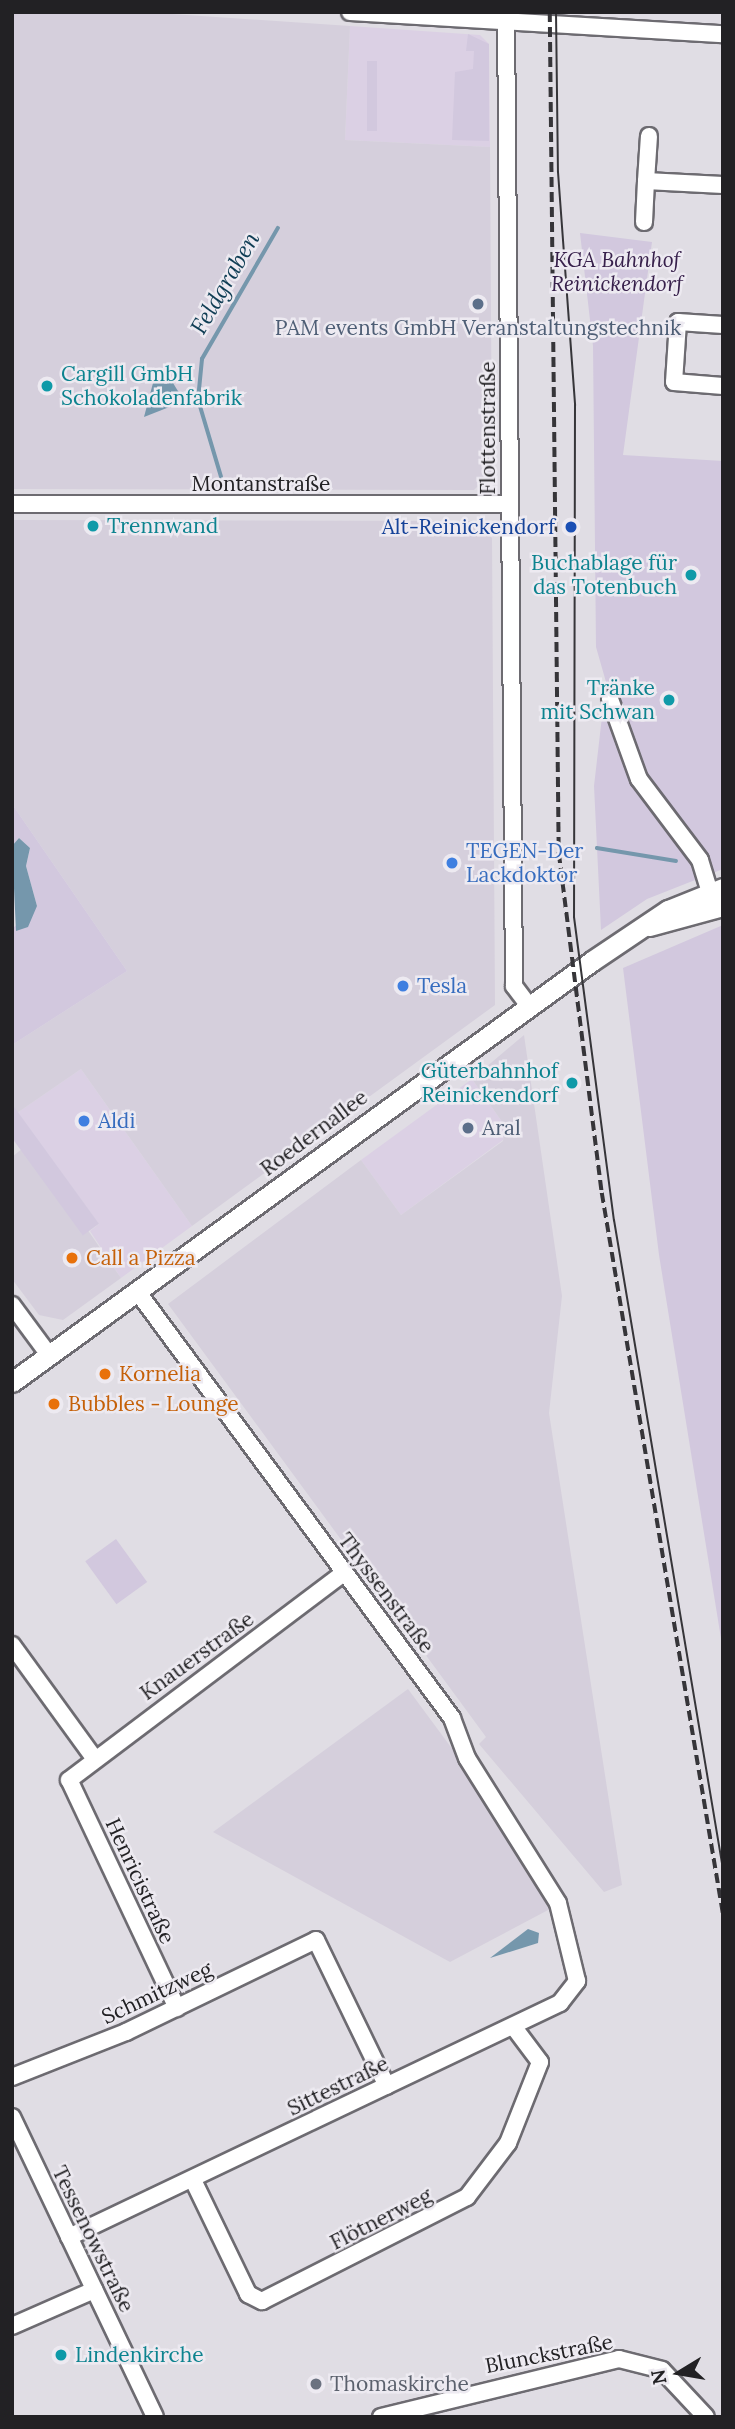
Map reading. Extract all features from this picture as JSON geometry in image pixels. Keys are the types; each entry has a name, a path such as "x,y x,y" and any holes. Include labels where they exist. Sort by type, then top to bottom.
{"main road":[{"name":"Roedernallee","path":"12,1382 529,1006 648,927 719,895"}],"street":[{"path":"350,12 506,17 723,34"},
{"name":"Flottenstraße","path":"506,17 514,986 529,1006"},
{"path":"644,222 649,136"},
{"path":"646,181 723,185"},
{"path":"723,325 678,322 674,382 723,386"},
{"name":"Montanstraße","path":"12,504 510,503"},
{"name":"Roedernallee","path":"610,699 639,779 699,860 719,895"},
{"name":"Thyssenstraße","path":"137,1292 452,1718 467,1759 558,1903 569,1938"},
{"path":"12,1305 49,1355"},
{"name":"Knauerstraße","path":"71,1776 344,1573"},
{"path":"12,1645 94,1758"},
{"name":"Henricistraße","path":"71,1776 177,2008"},
{"name":"Sittestraße","path":"69,2237 513,2026 573,1991 578,1969 569,1938"},
{"name":"Schmitzweg","path":"12,2077 177,2008 316,1940 387,2086"},
{"name":"Flötnerweg","path":"193,2180 248,2294 261,2301 467,2197 508,2143 540,2062 513,2026"},
{"name":"Tessenowstraße","path":"12,2117 155,2417"},
{"path":"12,2326 94,2290"},
{"name":"Blunckstraße","path":"381,2417 619,2359 662,2370 706,2417"}],"shaded area":[{"path":"12,12 143,12 350,26 345,140 490,147 492,472 474,490 12,489"},
{"path":"350,26 480,35 489,44 490,147 345,140"},
{"path":"12,520 475,521 492,538 495,1005 192,1226 81,1069 17,1113 12,1104 12,1045 127,971 12,804"},
{"path":"524,1035 562,1296 549,1413 622,1885 604,1892 479,1744 486,1737 168,1304 361,1160 401,1215 503,1141 505,1126 472,1079"},
{"path":"81,1069 192,1226 121,1278 90,1231 99,1224 17,1113"},
{"path":"472,1079 505,1126 503,1140 401,1215 361,1160"},
{"path":"28,1144 121,1278 63,1320 39,1315 12,1279 12,1157"},
{"path":"408,1689 487,1796 550,1909 450,1962 213,1832"}],"green space":[{"path":"468,34 489,44 489,141 452,140 455,72 473,69 474,51 466,51"},
{"path":"367,61 377,61 377,131 367,131"},
{"name":"KGA Bahnhof Reinickendorf","path":"580,233 652,242 623,455 723,461 723,869 647,899 601,930 594,786 606,682 596,647 593,346"},
{"path":"12,804 127,971 12,1045 12,929 37,906 26,866 30,848 19,838 12,846"},
{"path":"723,925 723,1651 659,1255 623,968"},
{"path":"12,1104 99,1224 83,1235 12,1138"},
{"path":"116,1539 147,1582 116,1604 85,1561"}],"water":[{"path":"153,383 173,383 181,396 177,404 144,417"},
{"path":"19,838 30,848 26,866 37,906 28,927 16,931 12,846"},
{"path":"528,1929 539,1933 538,1943 490,1958"}],"waterway":[{"name":"Feldgraben","path":"221,477 198,400 202,359 278,228"},
{"path":"597,848 676,861"}],"tram line":[{"path":"556,12 558,172 575,405 574,917 614,1220 723,1869"}],"railway":[{"path":"550,12 559,853 602,1193 723,1913"}],"place":[{"name":"PAM events GmbH Veranstaltungstechnik","path":"478,304"},
{"name":"Cargill GmbH Schokoladenfabrik","path":"47,386"},
{"name":"Trennwand","path":"93,526"},
{"name":"Alt-Reinickendorf","path":"571,527"},
{"name":"Buchablage für das Totenbuch","path":"691,575"},
{"name":"Tränke mit Schwan","path":"669,700"},
{"name":"TEGEN-Der Lackdoktor","path":"452,863"},
{"name":"Tesla","path":"403,986"},
{"name":"Güterbahnhof Reinickendorf","path":"572,1083"},
{"name":"Aldi","path":"84,1121"},
{"name":"Aral","path":"468,1128"},
{"name":"Call a Pizza","path":"72,1258"},
{"name":"Kornelia","path":"105,1374"},
{"name":"Bubbles - Lounge","path":"54,1404"},
{"name":"Lindenkirche","path":"61,2355"},
{"name":"Thomaskirche","path":"316,2384"}]}
